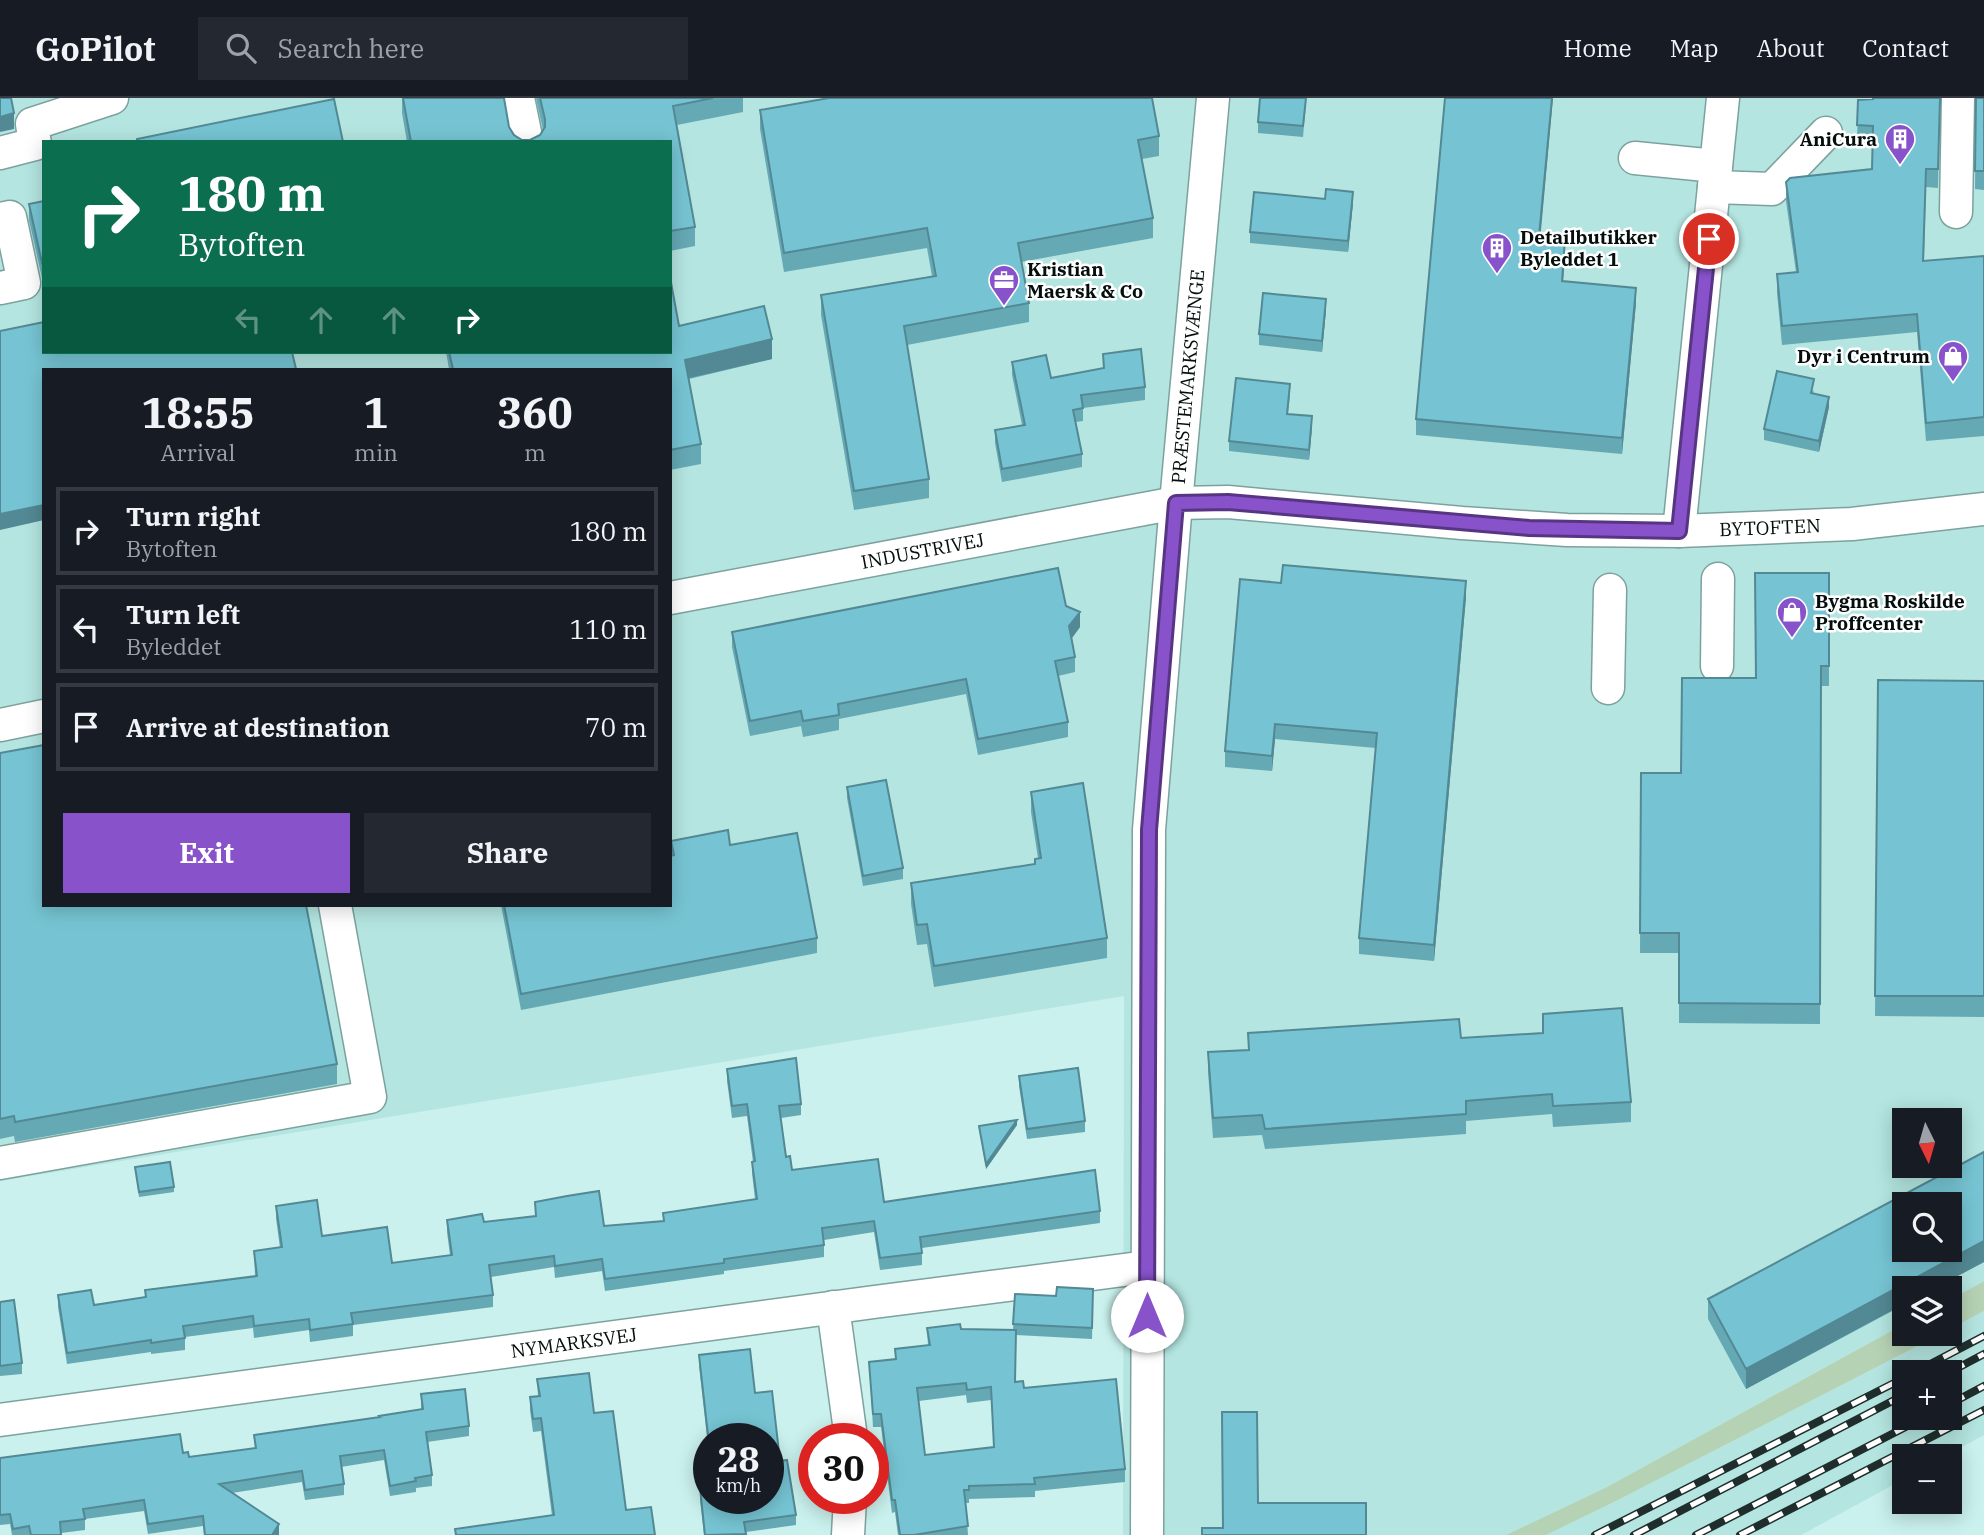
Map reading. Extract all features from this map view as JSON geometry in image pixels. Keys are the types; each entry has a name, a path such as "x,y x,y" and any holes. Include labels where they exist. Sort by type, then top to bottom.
{"street":[{"path":"0,153 35,144 32,124 112,98"},
{"path":"519,98 527,140"},
{"name":"PRÆSTEMARKSVÆNGE","path":"1147,1535 1149,830 1213,98"},
{"path":"1679,531 1723,98"},
{"path":"1956,212 1958,98"},
{"path":"1635,158 1772,189 1826,134"},
{"path":"0,219 10,217 24,283 0,288"},
{"name":"BYTOFTEN","path":"1176,503 1228,502 1529,528 1679,531 1852,524 1984,509"},
{"name":"INDUSTRIVEJ","path":"672,598 1176,503"},
{"path":"1717,666 1718,579"},
{"path":"1608,688 1610,590"},
{"path":"0,725 42,716"},
{"path":"0,1163 370,1097 335,907"},
{"name":"NYMARKSVEJ","path":"0,1420 1147,1267"},
{"path":"833,1307 849,1423"},
{"path":"848,1535 849,1514"}],"shaded area":[{"path":"0,98 1984,98 1984,1281 1962,1293 1962,1276 1892,1276 1892,1331 1607,1487 1506,1535 1123,1535 1124,996 0,1181"},
{"path":"1984,1311 1984,1435 1962,1447 1962,1444 1892,1444 1892,1486 1801,1535 1546,1535 1918,1346 1962,1346 1962,1323"}],"green space":[{"path":"1984,1281 1984,1311 1962,1323 1962,1293"},
{"path":"1892,1331 1892,1346 1918,1346 1546,1535 1506,1535 1607,1487"}],"building":[{"path":"0,98 11,98 14,113 0,117"},
{"path":"403,98 504,98 509,127 514,135 522,140 411,140"},
{"path":"540,98 713,98 673,106 695,227 672,231 672,140 530,140 540,135 545,127"},
{"path":"829,98 1152,98 1159,136 1138,140 1153,218 1018,243 1029,303 904,326 929,479 854,491 821,295 936,276 927,228 784,253 760,110"},
{"path":"1260,98 1306,98 1303,126 1258,122"},
{"name":"Detailbutikker Byleddet 1","path":"1445,98 1552,98 1539,236 1565,238 1562,281 1636,288 1622,438 1416,419"},
{"path":"1940,98 1938,169 1926,169 1923,261 1984,256 1984,417 1926,423 1917,314 1782,326 1777,274 1798,272 1786,182 1790,178 1872,169 1873,126 1857,125 1858,100"},
{"path":"1976,98 1984,98 1984,171 1975,171"},
{"path":"334,99 343,140 137,140"},
{"path":"1326,189 1353,192 1348,241 1250,232 1254,192 1325,199"},
{"path":"42,201 42,263 29,204"},
{"path":"672,288 679,326 764,306 772,339 685,360 701,444 672,450 672,368 453,368 449,354 672,354"},
{"path":"1263,293 1326,299 1322,341 1259,334"},
{"path":"42,322 42,354 292,354 296,368 42,368 42,505 0,514 0,331"},
{"path":"1141,349 1145,387 1081,395 1083,408 1073,410 1082,454 1002,469 995,430 1025,425 1012,362 1046,355 1051,378 1104,368 1103,354"},
{"path":"1777,371 1814,379 1811,393 1829,397 1819,441 1764,429"},
{"path":"1236,378 1290,384 1287,414 1312,416 1309,450 1229,441"},
{"path":"1283,565 1466,581 1434,945 1359,938 1377,733 1275,724 1272,756 1225,751 1240,579 1281,583"},
{"path":"1058,568 1066,606 1080,612 1069,626 1075,657 1055,661 1068,722 978,739 966,679 838,704 839,715 803,721 801,711 750,721 732,632"},
{"path":"1755,573 1829,573 1829,666 1821,666 1820,1004 1679,1003 1679,933 1640,933 1641,773 1681,773 1682,678 1756,678"},
{"path":"1878,680 1984,681 1984,996 1875,996"},
{"path":"42,745 42,907 306,907 337,1064 15,1122 14,1116 0,1119 0,753"},
{"path":"886,780 903,868 863,876 847,787"},
{"path":"1083,783 1107,938 934,966 927,924 917,925 911,883 1035,864 1035,859 1041,858 1031,792"},
{"path":"728,830 730,845 797,833 817,938 521,994 504,907 672,907 672,841"},
{"path":"1622,1008 1631,1102 1553,1106 1552,1094 1466,1101 1466,1114 1265,1129 1262,1115 1213,1118 1208,1052 1249,1050 1248,1033 1459,1019 1461,1038 1543,1033 1543,1014"},
{"path":"796,1058 801,1104 779,1106 786,1157 790,1156 792,1170 878,1159 884,1202 1095,1170 1100,1211 920,1237 922,1253 880,1258 874,1221 822,1228 824,1245 724,1259 724,1263 605,1279 602,1259 555,1266 554,1256 489,1265 493,1295 351,1313 353,1324 310,1330 309,1319 254,1326 253,1316 183,1326 185,1338 151,1343 151,1340 67,1353 58,1295 91,1290 94,1305 146,1297 145,1290 257,1276 254,1251 282,1247 276,1206 317,1200 322,1236 387,1227 392,1263 452,1255 447,1220 482,1214 484,1222 536,1216 535,1202 567,1196 599,1191 604,1226 664,1221 663,1213 757,1199 747,1104 732,1106 727,1069"},
{"path":"1078,1068 1085,1121 1027,1129 1019,1076"},
{"path":"1017,1120 986,1164 979,1126"},
{"path":"1984,1152 1984,1241 1962,1253 1962,1192 1909,1192 1935,1178 1962,1178 1962,1164"},
{"path":"170,1162 174,1187 139,1192 135,1167"},
{"path":"1892,1201 1892,1262 1945,1262 1919,1276 1892,1276 1892,1290 1746,1369 1708,1299"},
{"path":"1057,1287 1093,1289 1092,1328 1013,1324 1015,1294 1056,1296"},
{"path":"14,1300 22,1363 0,1366 0,1302"},
{"path":"960,1324 961,1329 1016,1330 1015,1382 1023,1381 1024,1388 1116,1379 1125,1469 1034,1478 1035,1484 969,1486 969,1490 964,1490 968,1526 900,1535 889,1477 889,1423 882,1423 881,1414 873,1414 869,1362 896,1359 895,1349 930,1345 927,1328","holes":["966,1383 967,1390 991,1387 994,1447 925,1455 917,1388"]},
{"path":"750,1349 755,1393 772,1391 776,1423 707,1423 699,1355"},
{"path":"589,1373 594,1413 613,1411 626,1510 651,1507 655,1535 456,1535 455,1529 554,1515 541,1418 533,1419 530,1397 540,1396 537,1379"},
{"path":"465,1389 469,1426 426,1432 432,1475 390,1486 384,1450 340,1456 344,1484 305,1490 302,1471 219,1484 279,1524 272,1535 205,1535 203,1516 148,1524 144,1500 83,1509 85,1519 60,1522 61,1535 31,1535 29,1526 13,1529 10,1514 0,1515 0,1458 180,1434 183,1453 188,1452 189,1457 256,1448 254,1435 423,1409 421,1394"},
{"path":"1222,1412 1257,1412 1258,1503 1366,1503 1366,1535 1202,1535 1202,1528 1223,1528"},
{"path":"784,1460 787,1460 796,1515 744,1522 746,1534 705,1535 703,1514 784,1514"}],"railway":[{"path":"1938,1360 1984,1336"},
{"path":"1962,1366 1984,1354"},
{"path":"1595,1535 1892,1384"},
{"path":"1962,1398 1984,1386"},
{"path":"1634,1535 1892,1401"},
{"path":"1740,1535 1984,1410"},
{"path":"1696,1535 1900,1430"}],"place":[{"name":"AniCura","path":"1900,166"},
{"name":"Detailbutikker Byleddet 1","path":"1497,275"},
{"name":"Kristian Maersk & Co","path":"1004,307"},
{"name":"Dyr i Centrum","path":"1953,383"},
{"name":"Bygma Roskilde Proffcenter","path":"1792,639"}],"route":[{"path":"1147,1316 1149,830 1176,503 1228,502 1529,528 1679,531 1709,239"}]}
